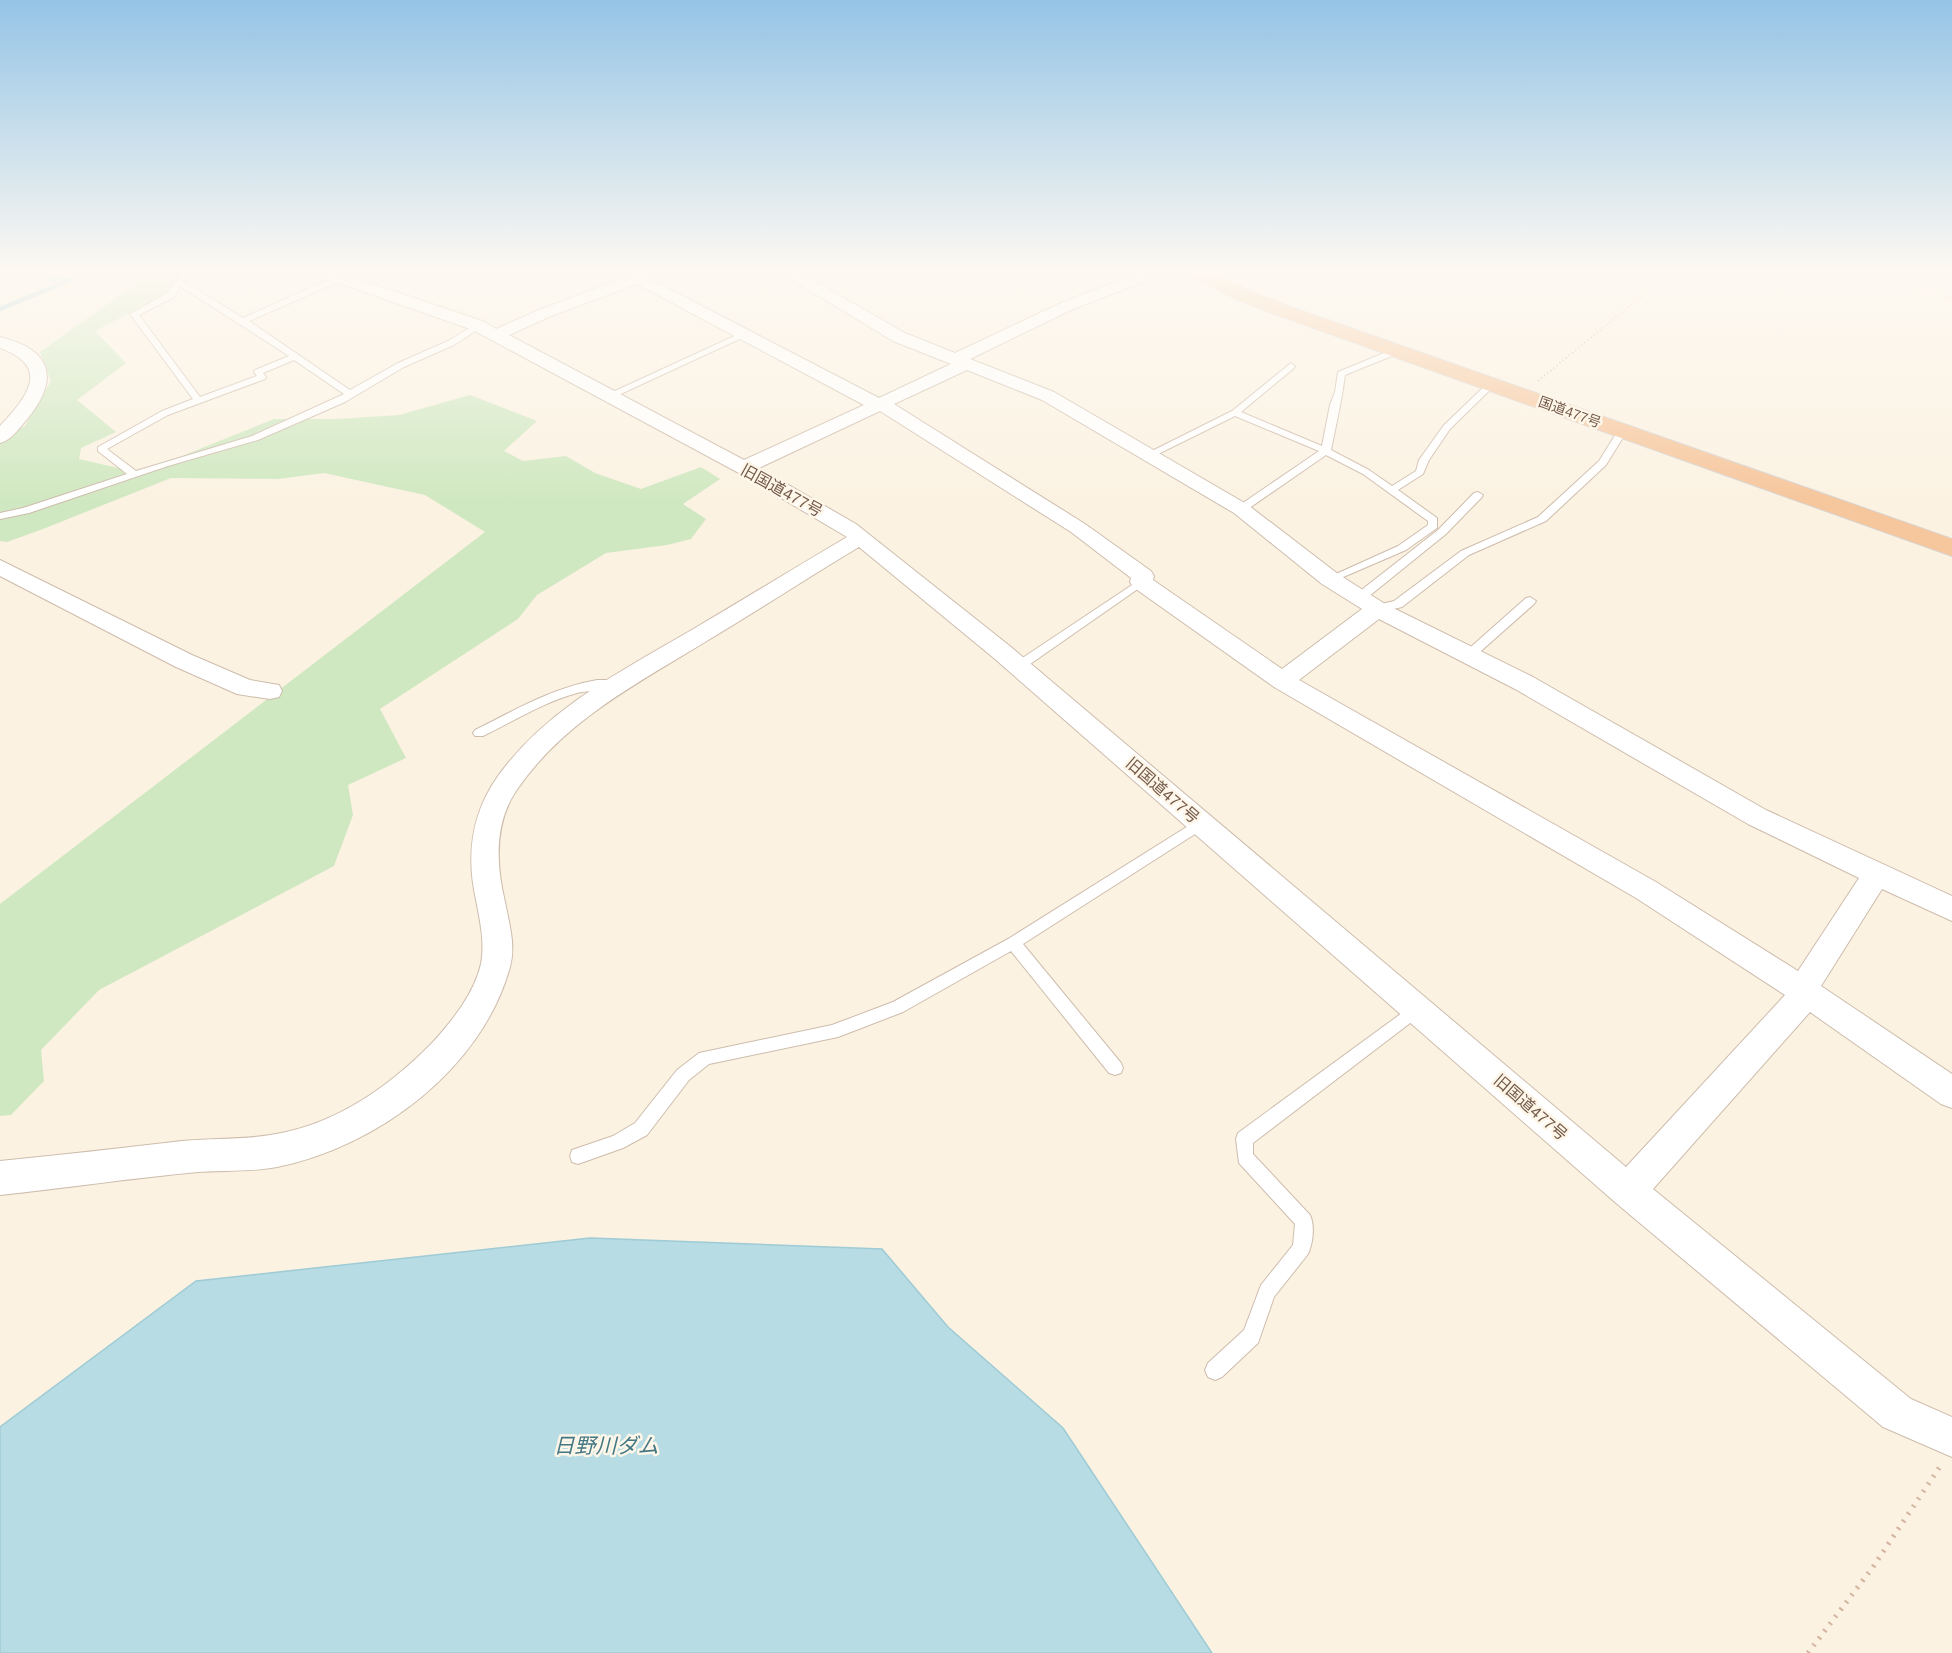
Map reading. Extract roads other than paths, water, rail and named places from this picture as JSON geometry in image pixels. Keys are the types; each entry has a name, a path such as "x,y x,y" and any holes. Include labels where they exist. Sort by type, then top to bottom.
{"highway":[{"name":"国道477号","path":"1383,346 1952,548"}],"street":[{"path":"0,437 34,397 40,379 39,370 29,355 9,346"},
{"name":"旧国道477号","path":"515,346 744,468 836,520 861,537 1019,666 1628,1191 1898,1413 1949,1447"},
{"path":"765,346 879,405 1078,528 1143,576 1141,582 1282,681 1646,890 1805,991 1952,1094"},
{"path":"921,346 1010,379 1048,396 1241,509 1330,579 1368,604 1524,683 1757,817 1952,909"},
{"path":"744,468 879,405 990,346"},
{"path":"0,1178 197,1156 285,1149 333,1134 360,1119 416,1079 447,1050 467,1027 495,969 498,946 483,847 486,824 507,784 524,762 593,699 615,684 861,537"},
{"path":"0,567 184,661 246,688 270,691"},
{"path":"1282,681 1368,604"},
{"path":"1628,1191 1805,991 1876,874"}],"lane":[{"path":"159,346 198,400"},
{"path":"281,346 350,394"},
{"path":"0,516 25,511 255,438 342,400 401,365 444,346"},
{"path":"609,396 719,346"},
{"path":"1241,509 1326,451 1335,405 1341,392 1338,387 1341,374 1396,351"},
{"path":"135,475 101,449 165,413 262,378 258,372 296,356"},
{"path":"1149,455 1235,412 1292,366"},
{"path":"1392,490 1420,472 1424,460 1447,427 1492,384"},
{"path":"1235,412 1326,451 1366,472 1432,520 1433,526 1402,548 1330,579"},
{"path":"1368,604 1398,604 1465,553 1542,519 1603,462 1622,431"},
{"path":"1368,604 1478,495"},
{"path":"1019,666 1141,582"},
{"path":"1468,656 1530,601"},
{"path":"479,733 561,693 596,683 615,684"},
{"path":"578,1156 617,1142 641,1129 683,1075 705,1058 832,1032 898,1007 1013,943 1202,823"},
{"path":"1013,943 1115,1068"},
{"path":"1215,1370 1251,1336 1267,1292 1302,1248 1304,1221 1245,1156 1244,1139 1417,1009"}],"water":[{"name":"日野川ダム","path":"590,1238 882,1249 948,1327 1063,1428 1212,1653 0,1653 0,1427 196,1281"}]}
